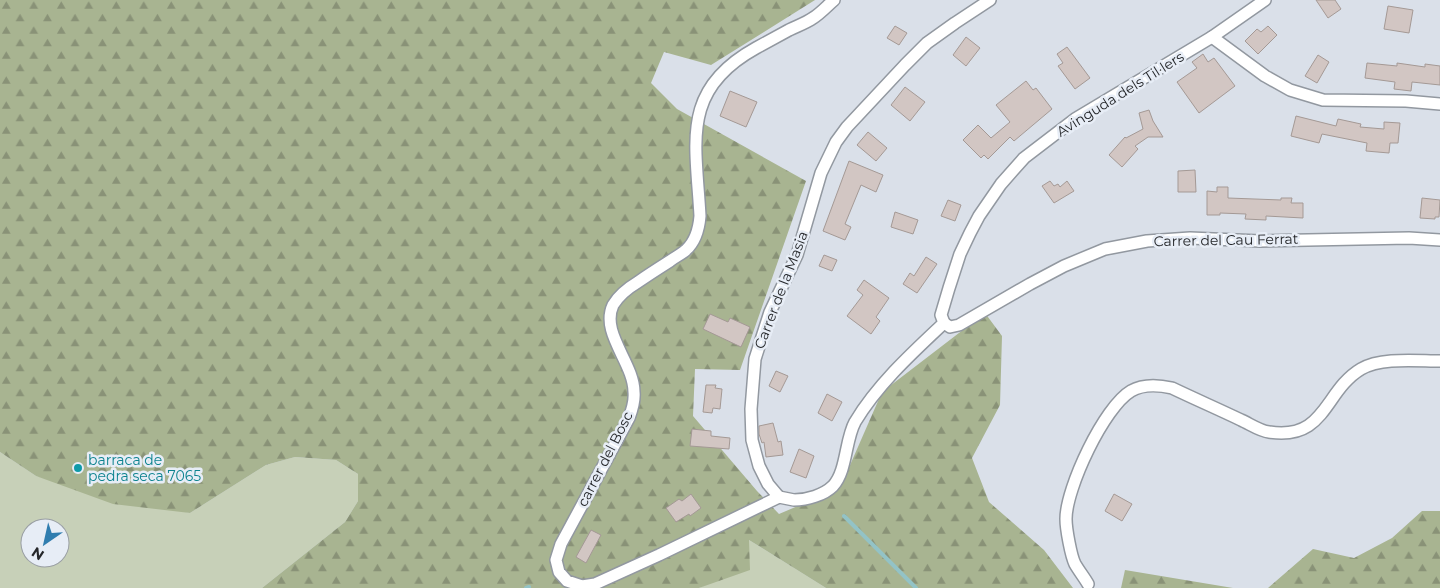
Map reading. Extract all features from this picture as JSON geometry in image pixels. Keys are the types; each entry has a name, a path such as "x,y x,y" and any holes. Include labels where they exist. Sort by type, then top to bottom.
{"street":[{"name":"carrer del Bosc","path":"779,497 595,584 582,586 567,581 559,572 556,560 561,544 629,418 633,404 634,391 630,370 612,332 609,319 612,308 618,297 629,287 686,250 694,241 699,229 696,133 702,102 710,86 730,64 813,18 834,0"},
{"name":"Carrer de la Masia","path":"779,497 768,484 759,466 752,440 751,409 755,359 770,312 797,255 821,173 836,142 847,127 905,65 927,43 990,0"},
{"name":"Avinguda dels Til·lers","path":"944,322 941,315 943,308 960,254 970,233 1001,184 1024,158 1074,119 1212,37 1265,0"},
{"path":"1212,37 1265,76 1290,90 1323,100 1440,104"},
{"name":"Carrer del Cau Ferrat","path":"944,322 950,326 959,325 1064,266 1105,249 1147,241 1190,238 1260,241 1408,238 1440,240"},
{"path":"779,497 794,500 823,494 834,485 842,470 847,443 854,423 874,395 903,362 944,322"},
{"path":"1088,584 1074,562 1067,527 1068,509 1074,484 1100,429 1111,410 1132,390 1158,385 1172,388 1267,432 1287,433 1307,427 1316,420 1342,386 1361,369 1372,364 1385,362 1440,361"}],"green space":[{"path":"0,0 815,0 711,65 664,52 651,83 677,109 806,181 740,370 695,369 693,416 779,514 840,488 882,392 985,313 1002,336 1000,405 972,458 989,502 1044,550 1073,588 826,588 749,540 750,570 699,588 262,588 345,522 358,501 358,474 336,460 295,457 266,465 190,513 113,504 36,476 0,452"},
{"path":"0,452 36,476 190,513 266,465 295,457 336,460 358,474 358,501 345,522 262,588 0,588"},
{"path":"1422,511 1440,511 1440,588 1268,588 1313,549 1354,558 1392,538"},
{"path":"749,540 826,588 699,588 705,585"},
{"path":"1125,570 1233,588 1121,588"}],"building":[{"path":"1316,0 1335,0 1341,9 1328,18"},
{"path":"1388,6 1413,10 1409,33 1384,29"},
{"path":"895,26 907,33 899,45 887,38"},
{"path":"1268,26 1277,35 1258,54 1245,41 1257,29 1261,32"},
{"path":"966,37 980,48 966,66 953,55"},
{"path":"1067,47 1090,78 1075,89 1058,66 1063,63 1057,54"},
{"path":"1203,54 1208,62 1214,58 1235,86 1199,113 1177,82 1197,68 1192,62"},
{"path":"1318,55 1329,62 1317,83 1305,76"},
{"path":"1367,63 1397,66 1397,63 1425,67 1425,64 1440,66 1440,85 1412,82 1411,91 1394,89 1395,82 1365,78"},
{"path":"1026,81 1033,90 1036,88 1052,109 1014,141 1010,137 988,159 984,155 981,158 963,140 978,125 991,138 1010,122 996,105"},
{"path":"905,87 925,102 910,121 891,105"},
{"path":"730,91 757,102 746,127 720,116"},
{"path":"1149,110 1153,121 1163,137 1148,137 1135,146 1138,149 1122,167 1109,155 1125,137 1143,129 1139,113"},
{"path":"1296,116 1336,126 1338,119 1361,124 1360,127 1384,129 1384,122 1400,123 1398,143 1390,143 1389,153 1366,151 1367,143 1322,134 1319,143 1291,136"},
{"path":"868,132 887,148 876,161 857,145"},
{"path":"849,161 883,175 876,192 861,185 845,224 851,227 845,240 823,231"},
{"path":"1195,170 1196,192 1178,192 1178,171"},
{"path":"1050,181 1054,186 1058,184 1060,187 1067,181 1074,191 1054,203 1042,186"},
{"path":"1217,187 1228,187 1228,198 1281,200 1281,198 1292,198 1291,203 1303,203 1303,218 1266,216 1266,220 1245,219 1246,214 1220,213 1220,215 1207,215 1207,191 1217,192"},
{"path":"1422,198 1440,200 1439,217 1435,217 1435,219 1420,218"},
{"path":"948,200 961,205 955,221 941,216"},
{"path":"895,212 918,220 913,234 891,227"},
{"path":"824,255 837,260 832,271 819,266"},
{"path":"926,257 937,264 917,293 903,284 910,273 914,276"},
{"path":"864,280 889,298 876,317 880,321 871,334 847,316 863,295 857,290"},
{"path":"710,314 728,322 730,318 750,327 741,347 703,329"},
{"path":"776,371 788,376 780,392 769,386"},
{"path":"706,385 716,385 715,388 722,389 720,409 713,408 712,413 703,412"},
{"path":"827,394 842,402 832,421 818,413"},
{"path":"773,423 778,442 781,441 783,455 766,457 764,442 762,443 759,434 759,426"},
{"path":"692,429 711,431 711,436 730,438 729,449 690,446"},
{"path":"799,449 814,456 806,478 790,472"},
{"path":"691,494 701,508 690,516 689,514 676,522 666,508 679,499 682,501"},
{"path":"1114,494 1132,504 1122,521 1105,511"},
{"path":"591,530 601,535 586,563 576,557"}],"waterway":[{"path":"844,516 916,588"}],"place":[{"name":"barraca de pedra seca 7065","path":"78,468"}]}
